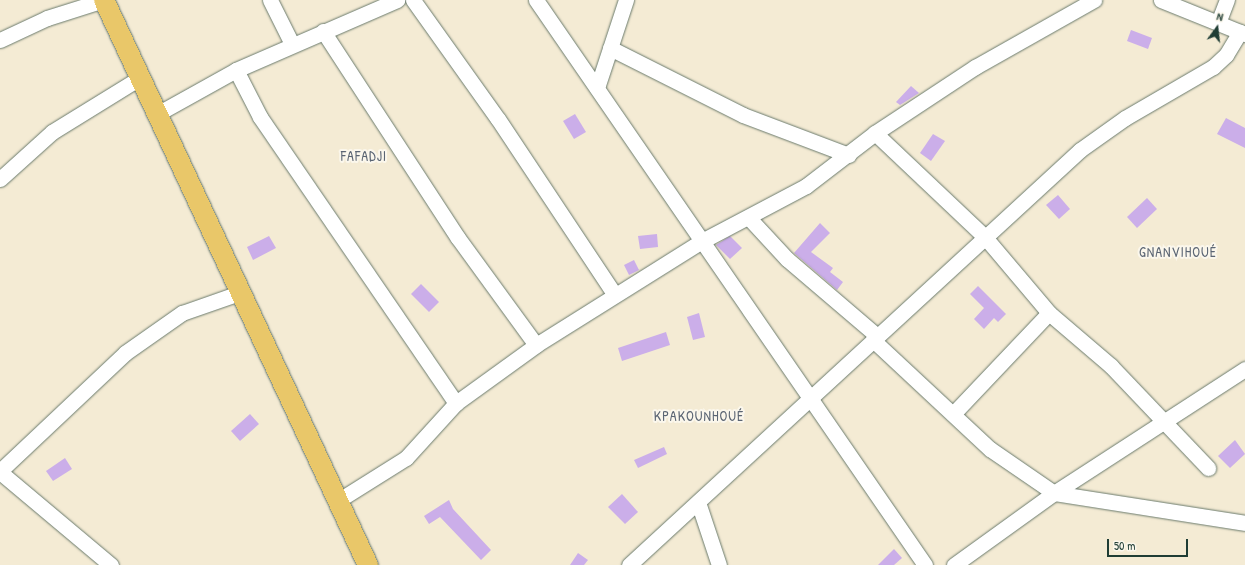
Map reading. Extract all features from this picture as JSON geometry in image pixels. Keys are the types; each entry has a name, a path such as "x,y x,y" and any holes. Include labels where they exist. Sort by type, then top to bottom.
{"main road":[{"path":"104,0 242,292 368,565"}],"street":[{"path":"0,40 47,18 104,0"},
{"path":"270,0 292,44"},
{"path":"414,0 498,119 615,295"},
{"path":"536,0 925,565"},
{"path":"597,88 626,0"},
{"path":"339,500 406,458 456,403 536,345 702,241 749,218 806,186 849,155 875,133 975,67 1094,0"},
{"path":"629,565 984,236 1080,150 1125,118 1213,67 1226,55 1242,33 1161,0"},
{"path":"1218,23 1226,0"},
{"path":"157,114 236,70 391,1"},
{"path":"323,31 458,238 536,345"},
{"path":"610,48 743,115 849,155"},
{"path":"236,70 260,117 456,403"},
{"path":"0,179 52,132 141,77"},
{"path":"875,133 984,236 1049,313 1111,366 1208,468"},
{"path":"749,218 786,260 875,338 990,449 1054,493 1245,523"},
{"path":"111,565 0,471 125,353 182,314 242,292"},
{"path":"953,414 1049,313"},
{"path":"954,565 1054,493 1245,369"},
{"path":"698,502 719,565"}],"building":[{"path":"1131,30 1152,38 1148,49 1127,41"},
{"path":"911,86 919,93 900,105 896,102"},
{"path":"575,114 586,132 574,139 563,121"},
{"path":"1226,118 1245,128 1245,148 1217,134"},
{"path":"933,134 945,141 931,161 920,153"},
{"path":"1058,195 1070,209 1059,219 1046,205"},
{"path":"1147,198 1157,209 1137,228 1127,217"},
{"path":"820,223 830,233 811,252 833,268 830,272 843,282 837,290 794,253"},
{"path":"657,234 658,247 640,249 638,236"},
{"path":"269,236 276,248 253,260 247,247"},
{"path":"730,236 742,248 730,259 716,245"},
{"path":"634,260 639,270 629,275 624,265"},
{"path":"421,284 439,302 429,312 411,294"},
{"path":"978,286 1006,314 998,322 994,318 984,329 974,319 984,308 970,294"},
{"path":"699,313 705,337 693,340 687,317"},
{"path":"666,332 670,345 622,361 618,348"},
{"path":"250,414 259,424 240,441 231,431"},
{"path":"1235,440 1245,454 1230,468 1218,456"},
{"path":"664,447 667,454 638,468 634,460"},
{"path":"65,458 72,469 53,481 46,471"},
{"path":"622,494 638,512 625,524 608,507"},
{"path":"449,500 453,509 491,550 481,560 440,517 429,524 424,516"},
{"path":"894,549 902,558 894,565 878,565"},
{"path":"578,553 588,560 584,565 570,565"}],"district":[{"name":"FAFADJI","path":"364,156"},
{"name":"GNANVIHOUÉ","path":"1178,252"},
{"name":"KPAKOUNHOUÉ","path":"699,416"}]}
